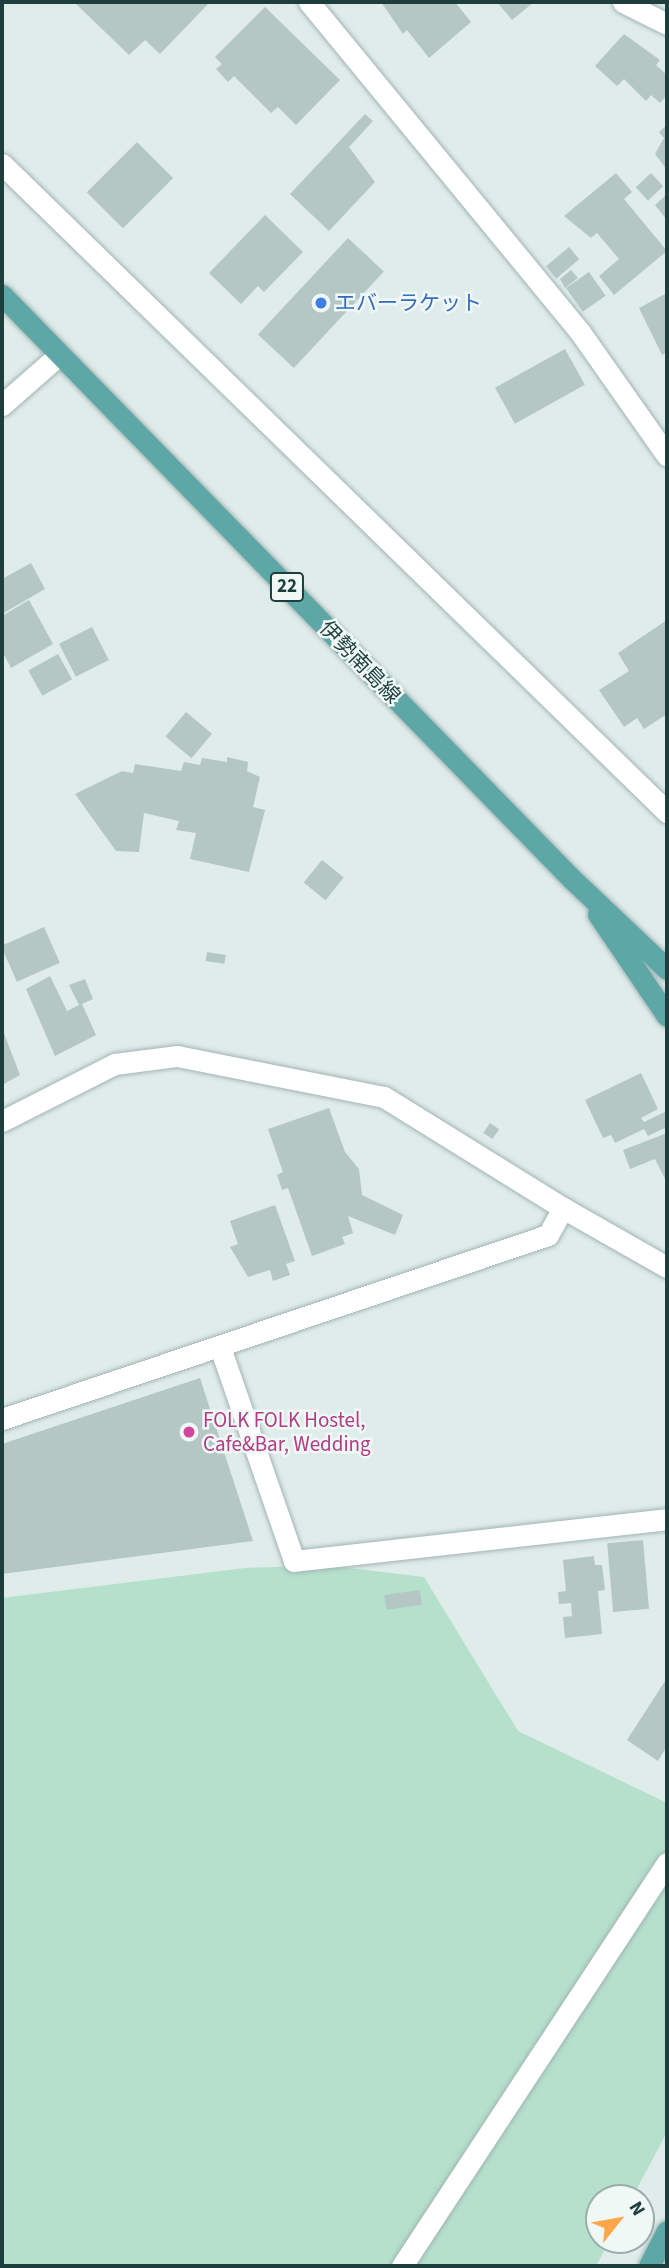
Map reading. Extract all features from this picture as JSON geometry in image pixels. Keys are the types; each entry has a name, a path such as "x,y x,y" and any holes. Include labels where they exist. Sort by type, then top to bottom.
{"main road":[{"name":"伊勢南島線","path":"2,295 572,879 667,969"},
{"name":"伊勢南島線","path":"572,879 667,1016"},
{"path":"649,2266 667,2231"}],"street":[{"path":"309,2 580,332 667,456"},
{"path":"623,2 667,24"},
{"path":"2,164 667,812"},
{"path":"2,405 60,354"},
{"path":"2,1121 115,1064 177,1056 384,1097 562,1208 667,1267"},
{"path":"2,1419 548,1235 562,1208"},
{"path":"220,1347 294,1561 667,1519"},
{"path":"402,2266 667,1863"}],"green space":[{"path":"324,1565 424,1577 518,1731 667,1803 667,2132 639,2184 585,2184 585,2254 602,2254 596,2266 2,2266 2,1598 245,1568"}],"building":[{"path":"74,2 210,2 160,54 145,40 129,55"},
{"path":"381,2 455,2 471,22 429,58 407,30 403,34"},
{"path":"497,2 534,2 512,20"},
{"path":"265,7 340,80 296,125 278,107 271,113 234,76 228,82 216,69 222,64 215,57"},
{"path":"624,34 660,60 656,65 667,75 667,95 660,103 651,95 646,101 624,79 617,86 595,66"},
{"path":"365,114 373,121 349,147 375,182 329,231 290,194"},
{"path":"667,125 667,170 655,154 664,138 659,132"},
{"path":"137,142 173,178 123,228 87,192"},
{"path":"616,173 632,192 624,199 667,251 614,295 599,276 619,259 597,233 591,238 564,216"},
{"path":"651,173 663,186 648,200 636,187"},
{"path":"667,194 667,220 655,205"},
{"path":"265,215 303,252 264,292 258,286 241,304 209,273"},
{"name":"エバーラケット","path":"348,238 384,271 294,368 258,335"},
{"path":"569,247 579,259 556,279 546,266"},
{"path":"571,270 578,278 565,288 560,279"},
{"path":"589,272 606,296 583,312 566,288"},
{"path":"667,293 667,352 662,355 639,308"},
{"path":"565,349 585,385 515,424 495,388"},
{"path":"31,563 45,589 2,614 2,579"},
{"path":"29,600 53,644 11,668 2,651 2,616"},
{"path":"667,620 667,714 644,729 637,718 624,727 599,690 629,671 618,653"},
{"path":"92,627 109,660 76,677 59,644"},
{"path":"58,654 72,679 42,696 28,670"},
{"path":"186,712 212,734 191,758 165,737"},
{"path":"227,757 248,762 247,771 260,777 253,807 265,810 249,872 190,859 196,833 176,830 179,821 144,813 139,852 116,851 75,794 122,771 133,773 135,764 181,771 184,762 200,765 202,758 227,762"},
{"path":"322,860 344,878 326,900 304,883"},
{"path":"44,927 60,963 17,982 2,946"},
{"path":"207,952 226,955 224,964 206,961"},
{"path":"50,976 67,1011 79,1005 69,985 85,979 93,999 82,1004 96,1035 55,1056 26,989"},
{"path":"2,1028 20,1075 2,1085"},
{"path":"641,1073 658,1109 641,1118 644,1122 667,1111 667,1127 648,1136 644,1129 615,1143 611,1135 603,1138 585,1100"},
{"path":"329,1108 345,1152 359,1169 362,1195 403,1215 395,1235 348,1216 353,1233 342,1237 345,1244 312,1256 288,1188 282,1190 277,1175 283,1172 268,1129"},
{"path":"490,1123 499,1129 492,1139 483,1133"},
{"path":"667,1133 667,1183 655,1159 630,1169 623,1150"},
{"path":"275,1205 295,1261 286,1264 290,1275 273,1281 270,1270 248,1277 230,1247 238,1244 230,1221"},
{"path":"200,1378 253,1541 2,1574 2,1444"},
{"path":"643,1540 649,1609 613,1612 607,1543"},
{"path":"594,1556 595,1565 602,1565 605,1590 598,1591 602,1634 565,1638 563,1617 572,1616 571,1603 559,1604 558,1592 566,1591 563,1560"},
{"path":"420,1590 422,1605 386,1610 384,1595"},
{"path":"667,1678 667,1746 658,1761 627,1740"}],"place":[{"name":"エバーラケット","path":"321,303"},
{"name":"FOLK FOLK Hostel, Cafe&Bar, Wedding","path":"189,1432"}]}
